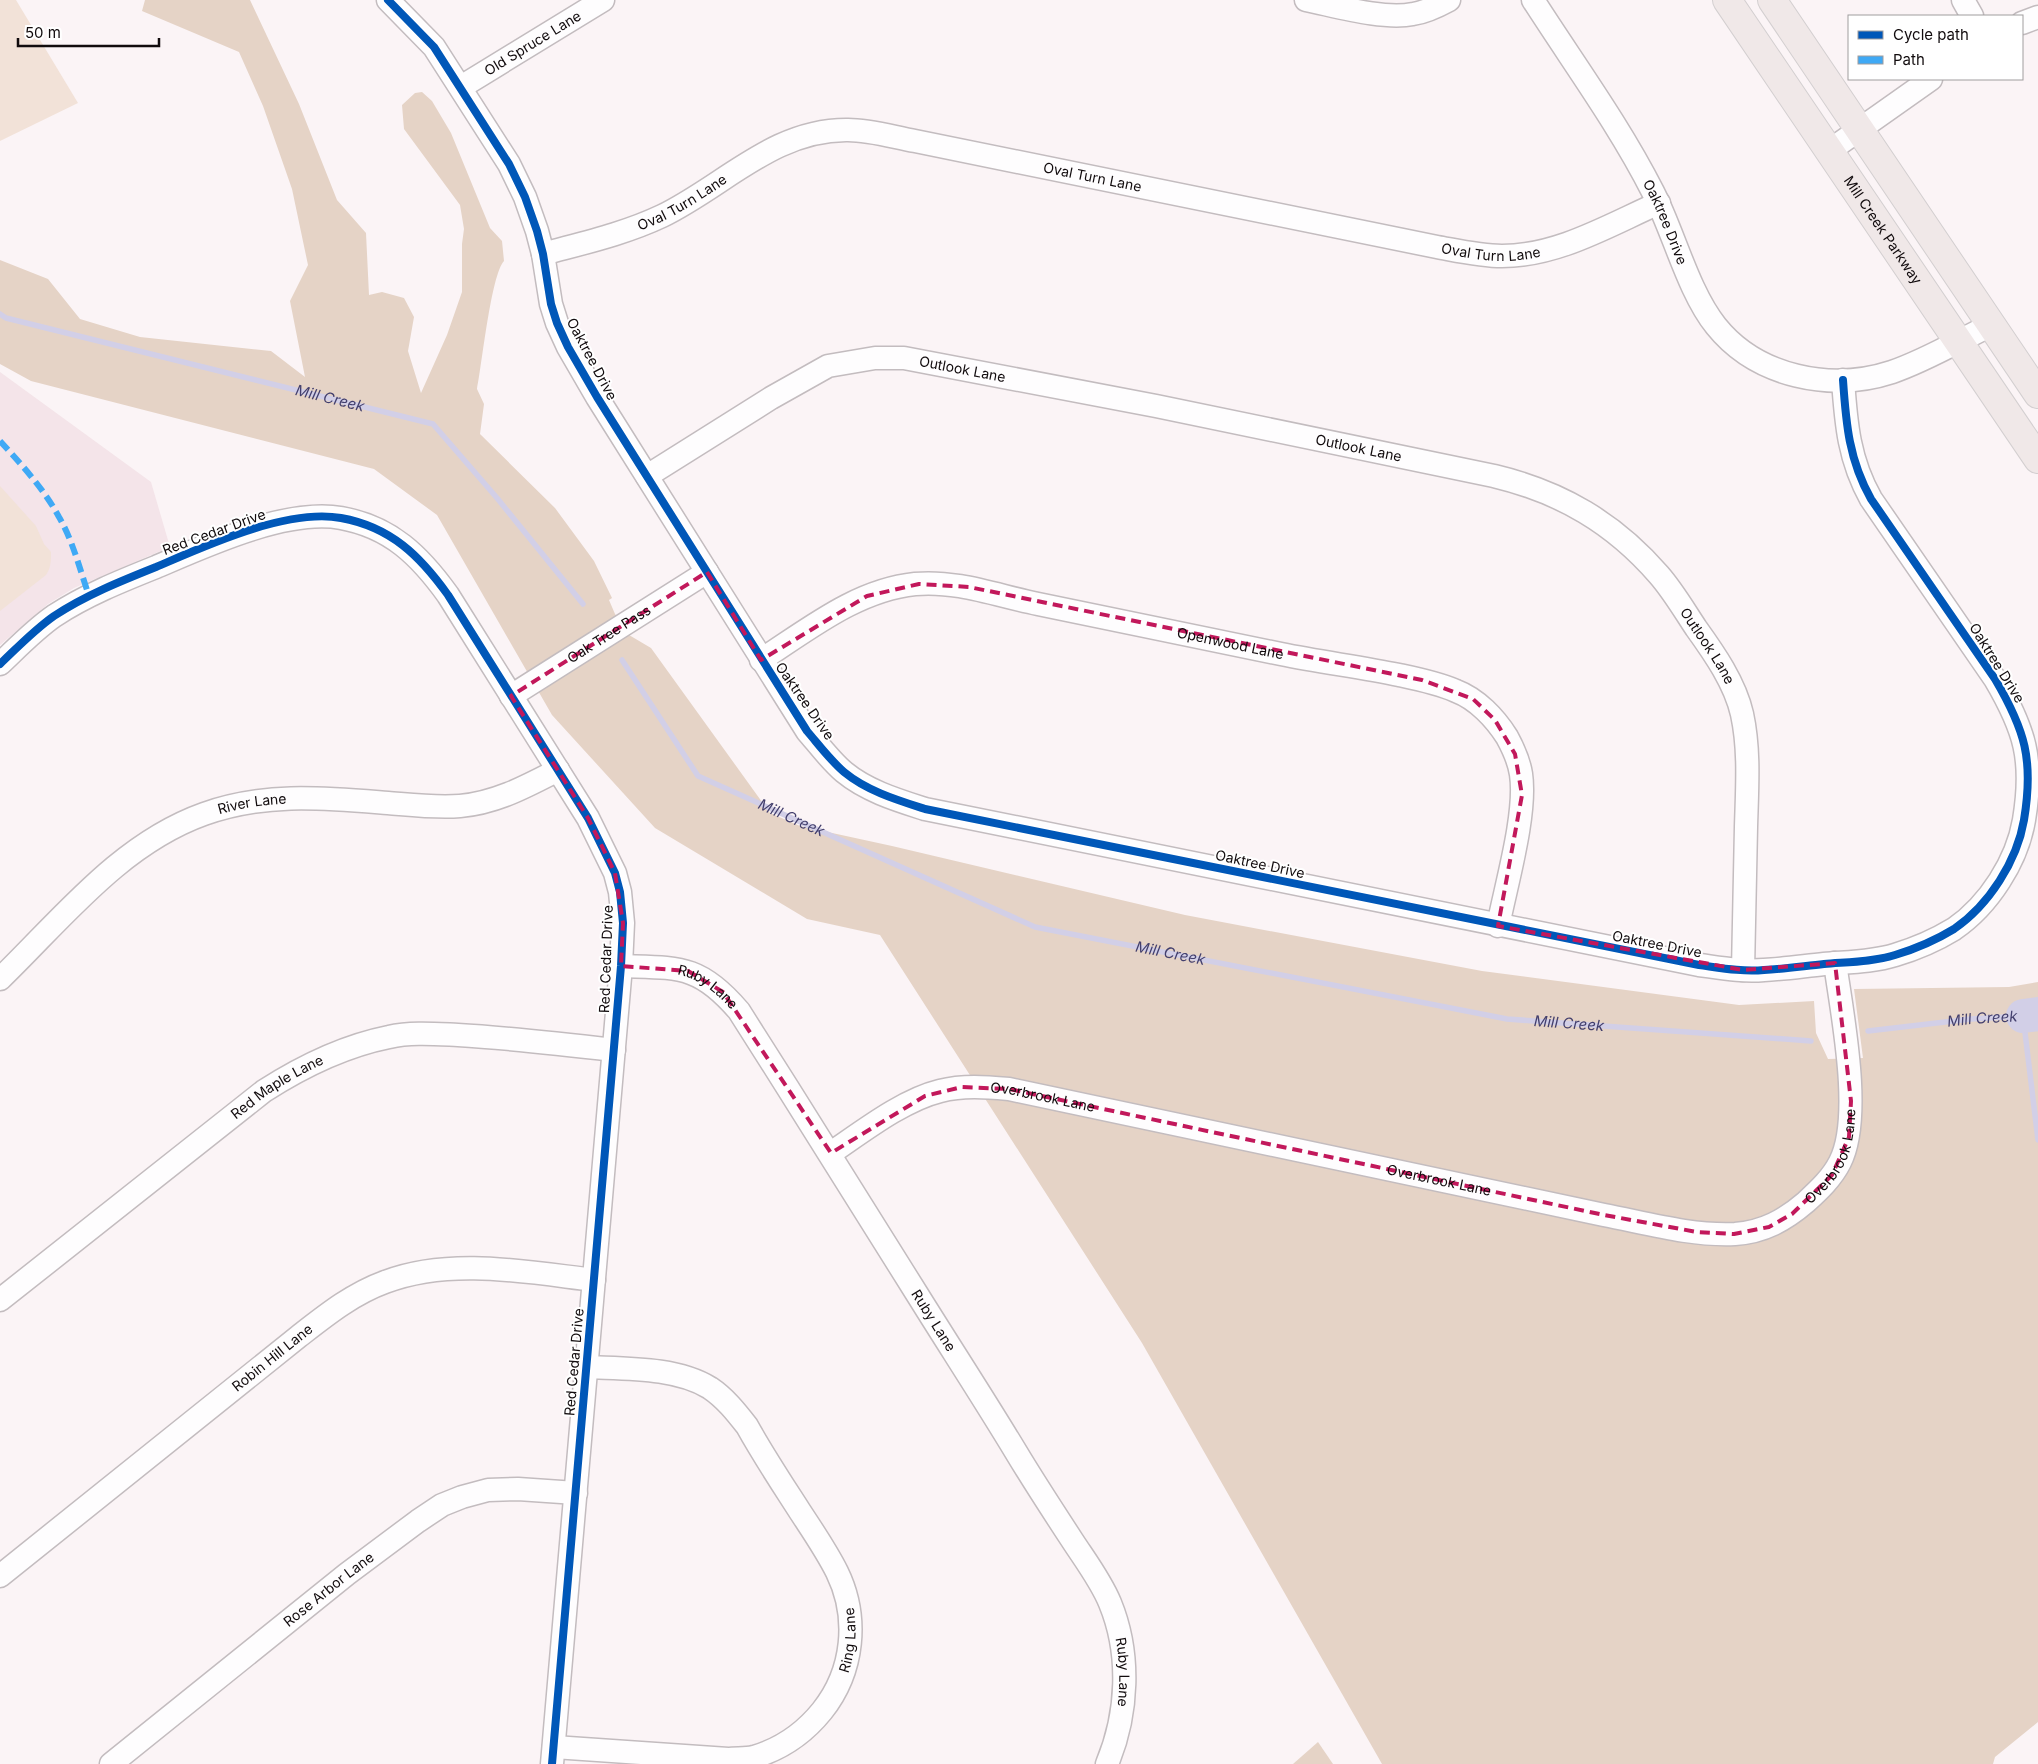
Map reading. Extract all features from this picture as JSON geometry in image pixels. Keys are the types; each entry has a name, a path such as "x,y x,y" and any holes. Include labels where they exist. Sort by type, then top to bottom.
{"main road":[{"name":"Mill Creek Parkway","path":"1727,0 2038,460"},
{"path":"1772,0 2038,394"}],"street":[{"name":"Oaktree Drive","path":"388,0 434,47 509,164 525,197 543,254 551,304 568,348 807,732 845,773 893,799 926,809 1498,926 1699,965 1742,970 1763,970 1835,963 1894,955 1935,940 1956,928 1981,905 2002,876 2018,844 2022,830 2029,778 2021,733 2013,710 1990,671 1871,499 1860,479 1852,454 1846,423 1843,380"},
{"name":"Old Spruce Lane","path":"461,87 603,0"},
{"path":"1306,0 1358,11 1396,16 1413,14 1449,0"},
{"name":"Oaktree Drive","path":"1533,0 1636,160 1659,203 1698,297 1716,326 1733,343 1760,362 1786,374 1814,379 1843,380 1890,372 1920,361 1991,325"},
{"path":"1963,0 1971,15"},
{"path":"2023,23 2038,17"},
{"path":"1830,152 1930,80"},
{"name":"Oval Turn Lane","path":"543,254 626,231 663,215 773,147 805,135 847,130 859,130 1490,256 1532,253 1565,245 1659,203"},
{"name":"Outlook Lane","path":"647,476 771,398 828,366 875,358 904,358 1156,406 1494,476 1522,483 1549,494 1593,516 1622,537 1660,576 1706,641 1730,682 1742,711 1746,732 1748,770 1742,970"},
{"name":"Red Cedar Drive","path":"0,664 52,618 75,603 108,587 261,526 319,516 341,518 365,525 395,539 429,568 448,595 588,818 615,873 620,892 622,923 621,966 553,1756"},
{"name":"Oak Tree Pass","path":"511,696 707,572"},
{"name":"Openwood Lane","path":"761,660 848,605 867,596 891,587 928,584 969,587 1018,600 1396,675 1456,691 1472,699 1495,720 1516,754 1521,774 1522,795 1517,830 1498,926"},
{"name":"River Lane","path":"0,979 96,885 134,851 162,834 203,814 232,806 287,797 433,807 461,806 491,800 518,791 558,770"},
{"name":"Overbrook Lane","path":"831,1154 887,1116 925,1096 962,1087 1000,1088 1604,1215 1697,1232 1734,1234 1755,1232 1769,1227 1792,1214 1817,1192 1841,1161 1849,1137 1851,1101 1835,963"},
{"name":"Ruby Lane","path":"621,966 688,971 706,980 723,992 739,1011 831,1154 1038,1488 1092,1571 1110,1603 1120,1637 1123,1660 1124,1691 1121,1724 1116,1744 1107,1764"},
{"name":"Red Maple Lane","path":"0,1300 264,1091 294,1072 328,1055 362,1043 391,1036 426,1034 477,1036 614,1050"},
{"name":"Robin Hill Lane","path":"0,1576 298,1337 339,1306 384,1282 411,1274 446,1269 493,1269 594,1280"},
{"name":"Ring Lane","path":"553,1756 728,1759 753,1757 785,1743 801,1732 829,1702 840,1682 848,1661 851,1630 850,1614 837,1572 747,1426 731,1406 710,1388 689,1378 671,1374 586,1367"},
{"name":"Rose Arbor Lane","path":"110,1764 347,1574 418,1520 442,1505 488,1490 518,1489 576,1493"}],"highlighted area":[{"path":"707,572 761,660 867,596 919,584 969,587 1422,680 1473,699 1495,720 1515,754 1522,795 1498,926 1743,970 1835,963 1851,1101 1849,1137 1832,1175 1792,1214 1769,1227 1734,1234 1697,1232 1604,1215 1009,1089 962,1087 925,1096 831,1153 723,992 688,971 621,966 623,923 615,873 588,818 511,696"}],"shaded area":[{"path":"0,0 16,0 78,103 0,141"},
{"path":"145,0 250,0 299,104 337,200 366,233 369,295 382,292 404,298 414,317 408,351 421,393 447,335 462,292 462,244 464,229 460,205 404,129 402,105 415,93 422,92 432,101 451,133 490,228 502,241 504,261 499,270 491,301 477,389 484,404 480,434 555,508 594,561 612,598 609,600 615,614 629,635 651,648 770,813 800,826 1185,915 1482,971 1739,1005 1814,1001 1816,1033 1828,1059 1863,1058 1854,989 2009,987 2038,982 2038,1722 1995,1757 1993,1764 1382,1764 1142,1343 880,935 807,919 655,828 552,715 437,515 374,469 31,381 0,364 0,260 48,279 80,319 140,337 271,351 305,377 290,301 308,265 292,189 263,106 239,52 142,11"},
{"path":"0,372 151,482 170,547 74,588 48,604 0,645"},
{"path":"0,486 36,526 44,544 51,552 51,561 46,575 0,611"},
{"path":"1318,1742 1333,1764 1293,1764"}],"waterway":[{"name":"Mill Creek","path":"0,314 6,318 433,424 497,498 583,604"},
{"name":"Mill Creek","path":"622,660 698,776 1035,927 1507,1019 1811,1041"},
{"name":"Mill Creek","path":"2023,1016 2038,1014"},
{"name":"Mill Creek","path":"1868,1031 1971,1019 2023,1016 2038,1140"}],"marked path":[{"path":"0,441 39,487 59,517 72,546 89,596"}],"cycle path":[{"path":"388,0 434,47 509,164 525,197 537,231 543,254 551,304 568,347 597,397 807,731 844,772 862,785 925,809 1699,965 1756,970 1869,960 1895,955 1933,940 1954,929 1979,908 2000,881 2008,866 2015,851 2024,820 2028,780 2027,762 2020,730 2014,714 1995,679 1871,499 1853,456 1843,380"},
{"path":"0,664 47,621 79,601 198,549 247,531 296,518 320,516 359,522 375,528 403,545 426,568 448,595 588,818 615,873 620,892 623,923 621,966 552,1764"}]}
